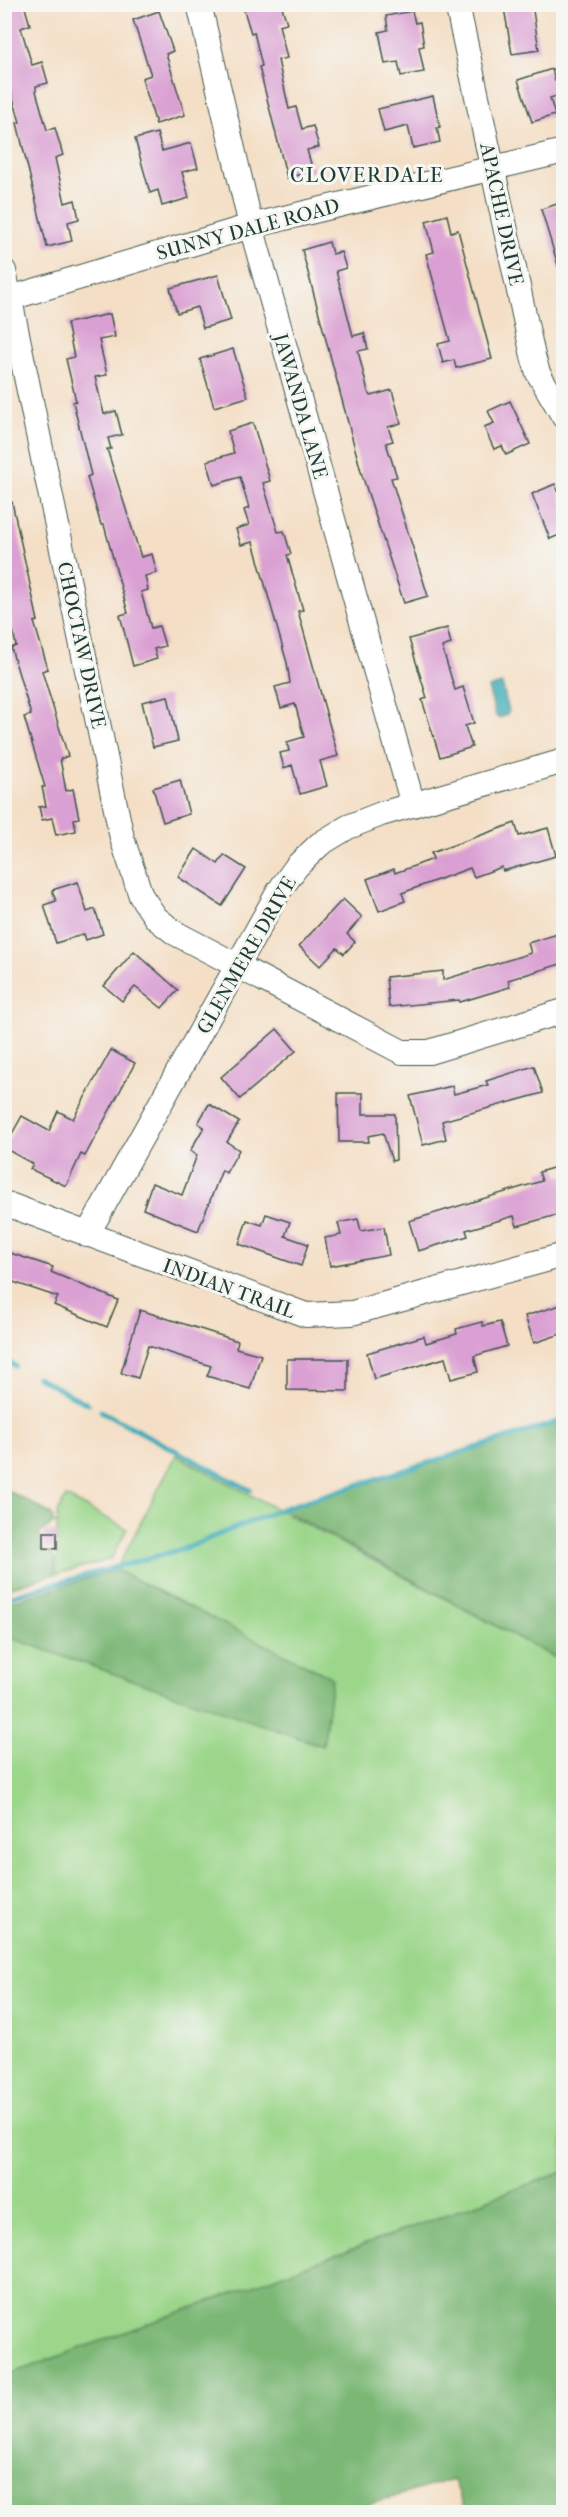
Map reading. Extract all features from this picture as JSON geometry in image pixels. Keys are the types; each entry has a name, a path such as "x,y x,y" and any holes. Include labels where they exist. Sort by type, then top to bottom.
{"street":[{"name":"JAWANDA LANE","path":"199,4 251,226 413,805"},
{"name":"APACHE DRIVE","path":"457,4 532,356 538,373 564,417"},
{"name":"SUNNY DALE ROAD","path":"7,299 251,226 564,151"},
{"name":"CHOCTAW DRIVE","path":"4,272 7,299 130,868 141,896 156,918 175,933 238,968 402,1052 429,1052 564,1011"},
{"name":"GLENMERE DRIVE","path":"87,1235 279,891 297,866 320,844 348,827 413,805 564,761"},
{"name":"INDIAN TRAIL","path":"4,1203 291,1312 320,1316 352,1313 564,1255"}],"green space":[{"path":"563,1422 563,1662 283,1510"},
{"path":"176,1455 563,1662 563,2172 5,2376 5,1636 323,1746 332,1678 116,1570"},
{"path":"5,1489 51,1514 54,1523 40,1533 42,1551 52,1554 55,1560 55,1574 5,1589"},
{"path":"66,1497 127,1529 111,1559 57,1574 57,1513"},
{"path":"116,1570 332,1678 323,1746 5,1636 5,1603"},
{"path":"563,2172 563,2512 467,2512 453,2479 344,2512 5,2512 5,2376"}],"water":[{"path":"502,684 509,711 507,715 499,718 496,716 488,688"}],"building":[{"path":"4,4 24,4 30,25 21,28 32,65 42,62 48,83 36,86 36,91 47,130 55,128 63,155 55,158 65,203 75,200 79,219 68,222 72,241 47,247 17,123 20,122 4,68 4,46 9,44 4,29"},
{"path":"242,4 281,4 287,23 279,25 287,58 278,60 289,109 296,107 302,129 313,126 319,147 307,150 313,171 287,178 259,67 262,66 254,32 251,33"},
{"path":"532,4 539,50 512,54 504,8"},
{"path":"159,11 173,51 166,54 185,115 156,124 142,78 151,75 133,20"},
{"path":"412,11 415,23 420,22 424,46 419,47 424,72 401,76 398,62 385,64 379,32 388,30 386,16"},
{"path":"552,69 555,81 564,78 564,94 550,98 555,115 532,122 518,80"},
{"path":"433,96 440,127 437,128 440,142 413,148 408,126 384,132 378,109"},
{"path":"157,133 162,151 191,143 198,168 182,172 189,198 162,206 158,190 150,193 135,139"},
{"path":"564,202 564,272 560,272 541,209"},
{"path":"447,215 451,232 458,230 492,359 456,368 454,360 443,363 438,344 450,341 426,254 434,252 426,221"},
{"path":"329,242 332,254 341,252 346,268 336,271 353,336 364,333 368,349 358,351 368,392 371,396 392,390 401,423 388,427 393,441 386,443 397,477 391,478 428,596 404,603 362,475 302,250"},
{"path":"218,275 231,320 203,328 197,307 177,313 170,288"},
{"path":"110,314 115,337 99,340 107,375 95,377 104,414 116,411 122,435 108,438 111,449 107,449 141,557 152,554 157,573 145,576 148,590 141,592 151,628 159,626 165,646 154,649 157,659 133,666 120,615 128,613 104,525 101,525 87,477 91,475 73,402 76,401 66,359 74,357 67,323"},
{"path":"233,349 248,397 214,407 200,359"},
{"path":"510,401 530,444 506,455 502,446 494,449 484,427 494,423 488,411"},
{"path":"253,423 270,481 263,483 278,532 284,531 291,554 287,555 303,610 298,611 338,756 320,761 327,786 300,794 292,765 284,768 280,753 289,751 287,742 304,737 295,704 281,708 275,687 290,683 287,663 253,542 241,545 236,529 249,525 244,510 249,508 240,477 214,485 207,461 234,453 228,431"},
{"path":"555,484 564,505 564,533 550,539 532,494"},
{"path":"12,502 38,621 34,622 48,669 42,671 68,756 60,759 66,791 73,789 79,818 74,819 76,831 56,835 52,818 42,820 39,807 46,806 42,787 45,787 24,717 31,715 11,648 16,646 8,604 4,604 4,503"},
{"path":"447,628 451,644 442,647 455,690 463,687 474,723 465,726 472,747 440,757 422,700 427,698 409,639"},
{"path":"168,696 178,741 153,747 142,702"},
{"path":"180,780 189,814 163,822 153,788"},
{"path":"515,823 519,836 548,828 556,856 503,871 502,867 474,877 470,868 402,893 405,901 379,911 367,879 394,869 395,873 433,859 431,853"},
{"path":"196,849 218,864 224,855 246,869 222,906 178,877"},
{"path":"78,882 87,912 95,909 103,934 86,940 84,934 56,943 44,905 56,901 52,890"},
{"path":"343,899 362,917 347,934 355,942 344,954 337,948 320,966 299,946"},
{"path":"564,932 564,963 508,980 510,987 460,1002 459,1000 389,1007 386,977 443,971 443,980 531,953 528,943"},
{"path":"134,951 178,990 162,1008 135,987 122,1001 104,986"},
{"path":"277,1029 296,1051 240,1099 221,1077"},
{"path":"111,1050 135,1063 85,1156 81,1154 66,1186 30,1169 33,1164 4,1148 22,1116 49,1131 58,1111 73,1119"},
{"path":"534,1066 543,1093 442,1121 446,1139 423,1145 410,1096 452,1086 454,1094 488,1085 486,1081"},
{"path":"338,1093 363,1093 363,1114 395,1114 396,1160 392,1161 383,1133 368,1136 369,1142 339,1142"},
{"path":"209,1104 239,1122 227,1142 239,1150 226,1173 222,1170 198,1231 143,1209 152,1183 182,1195 197,1155 190,1151 204,1127 198,1123"},
{"path":"556,1167 559,1177 564,1175 564,1213 517,1226 514,1216 466,1230 468,1236 418,1251 409,1221 542,1181 539,1172"},
{"path":"266,1214 290,1222 285,1236 308,1244 301,1266 239,1244 247,1220 262,1225"},
{"path":"358,1219 361,1231 384,1227 389,1255 330,1266 325,1238 341,1235 338,1223"},
{"path":"4,1251 53,1267 51,1272 118,1300 107,1327 54,1305 58,1297 4,1279"},
{"path":"564,1304 564,1333 534,1343 525,1316"},
{"path":"140,1310 238,1341 236,1348 261,1355 250,1389 207,1376 211,1366 148,1346 138,1378 121,1373"},
{"path":"482,1322 483,1326 500,1322 507,1346 474,1356 478,1372 451,1379 445,1358 374,1379 367,1353 424,1336 426,1343 457,1334 456,1329"},
{"path":"287,1359 348,1359 348,1391 287,1390"},
{"path":"44,1532 57,1532 57,1549 44,1548"}],"waterway":[{"path":"4,1360 15,1366"},
{"path":"37,1377 88,1404"},
{"path":"101,1411 250,1490"},
{"path":"4,1598 189,1547 281,1509 564,1420"}],"district":[{"name":"CLOVERDALE","path":"367,175"}]}
